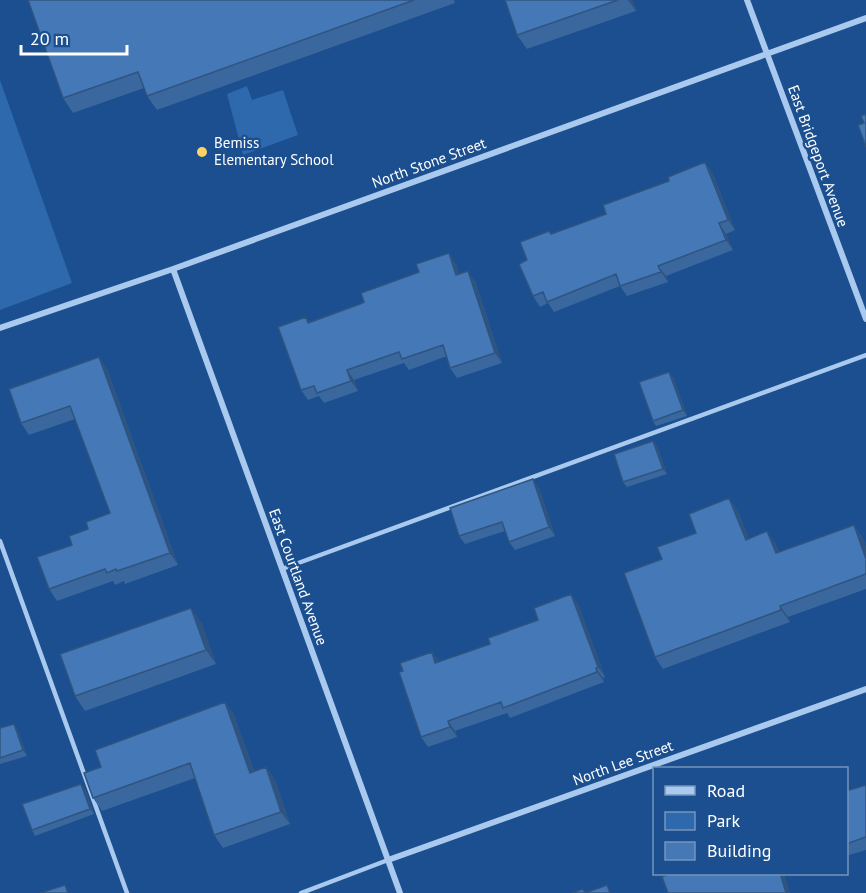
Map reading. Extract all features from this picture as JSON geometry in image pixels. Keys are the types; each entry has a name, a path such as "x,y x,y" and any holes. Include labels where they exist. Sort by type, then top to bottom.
{"street":[{"name":"East Bridgeport Avenue","path":"747,0 866,319"},
{"name":"North Stone Street","path":"0,328 173,269 866,18"},
{"name":"East Courtland Avenue","path":"173,269 400,893"},
{"name":"North Lee Street","path":"388,860 866,689"}],"lane":[{"path":"282,569 866,355"},
{"path":"0,541 127,893"},
{"path":"301,893 388,860"}],"green space":[{"path":"0,80 72,283 0,310"},
{"path":"247,86 252,100 283,90 298,135 243,155 227,94"}],"building":[{"path":"28,0 414,0 147,96 138,72 63,98"},
{"path":"505,0 618,0 517,35"},
{"path":"866,114 866,147 858,125 864,123 861,116"},
{"path":"705,162 728,220 719,223 726,240 658,266 661,272 620,286 616,274 547,302 543,292 533,296 519,264 527,260 520,242 549,231 551,234 606,214 603,205 669,181 668,177"},
{"path":"449,253 456,275 468,271 495,353 450,368 443,345 402,359 399,352 347,370 351,381 317,393 314,386 301,390 278,327 306,317 308,323 360,304 364,302 361,293 419,272 416,264"},
{"path":"99,357 170,553 117,571 116,569 107,573 105,569 49,589 37,557 72,545 69,536 88,529 86,522 110,513 70,406 21,423 9,389"},
{"path":"669,372 683,410 653,421 639,382"},
{"path":"653,441 663,469 623,482 614,454"},
{"path":"533,479 549,527 509,542 502,522 459,536 450,508"},
{"path":"729,498 746,540 767,531 776,553 854,525 866,559 866,574 780,606 781,610 655,657 624,573 662,559 657,547 696,533 689,514"},
{"path":"571,594 598,667 597,672 503,708 501,702 448,721 450,727 421,737 399,672 403,671 400,663 432,652 435,663 490,644 488,638 538,620 534,608"},
{"path":"191,608 206,650 75,696 60,654"},
{"path":"225,702 250,773 266,767 281,812 214,835 190,763 93,798 84,773 101,767 95,750"},
{"path":"14,724 23,750 0,758 0,728"},
{"path":"81,784 90,809 32,830 22,804"},
{"path":"866,785 866,837 848,843 848,790"},
{"path":"666,875 781,875 786,893 668,893 662,877"},
{"path":"65,885 68,893 40,893"},
{"path":"607,885 610,893 585,893"},
{"path":"583,889 585,893 572,893"}],"place":[{"name":"Bemiss Elementary School","path":"202,152"}]}
